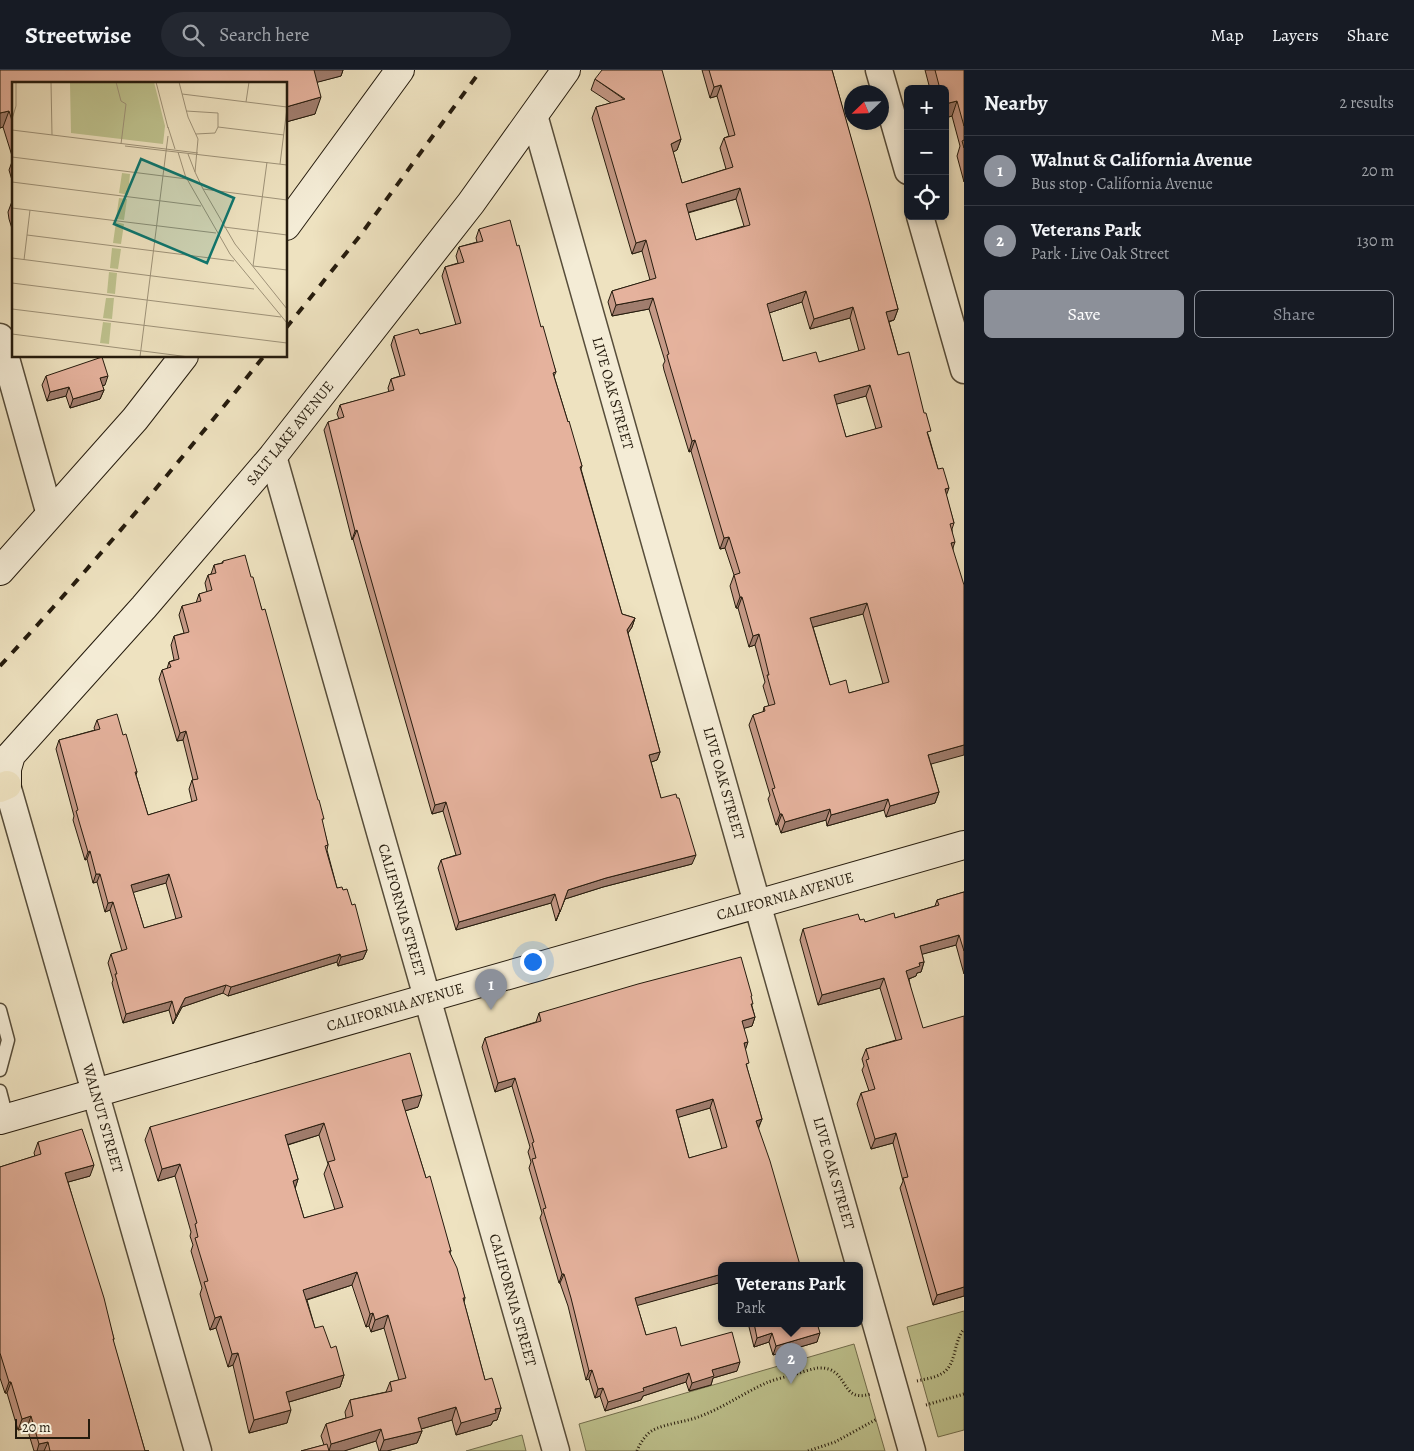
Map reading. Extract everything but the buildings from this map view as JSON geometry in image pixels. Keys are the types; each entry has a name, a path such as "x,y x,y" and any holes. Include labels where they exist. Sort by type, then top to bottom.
{"street":[{"path":"288,223 400,70"},
{"name":"SALT LAKE AVENUE","path":"4,787 6,769 11,755 144,607 273,456 470,203 566,70"},
{"path":"879,70 904,158"},
{"name":"LIVE OAK STREET","path":"534,116 859,1262"},
{"path":"921,220 964,370"},
{"path":"0,337 50,515"},
{"path":"0,571 135,419 182,358"},
{"name":"CALIFORNIA STREET","path":"273,456 556,1451"},
{"name":"WALNUT STREET","path":"4,787 95,1093 198,1451"},
{"name":"CALIFORNIA AVENUE","path":"4,1119 964,845"},
{"name":"LIVE OAK STREET","path":"863,1277 912,1451"}],"lane":[{"path":"0,1010 8,1040 0,1070"},
{"path":"0,1091 4,1119"}],"path":[{"path":"637,1451 652,1431 698,1417 769,1382 817,1368 833,1370 839,1374 846,1388 853,1394 862,1397 941,1374 951,1363 959,1337 964,1329"}],"green space":[{"path":"964,1311 964,1430 938,1437 907,1327"},
{"path":"854,1344 885,1451 586,1451 579,1424"},
{"path":"522,1435 526,1451 466,1451"}],"railway":[{"path":"288,326 359,237 481,70"},
{"path":"0,666 135,513 262,358"}],"place":[{"name":"Walnut & California Avenue","path":"491,1010"},
{"name":"Veterans Park","path":"791,1384"}]}
